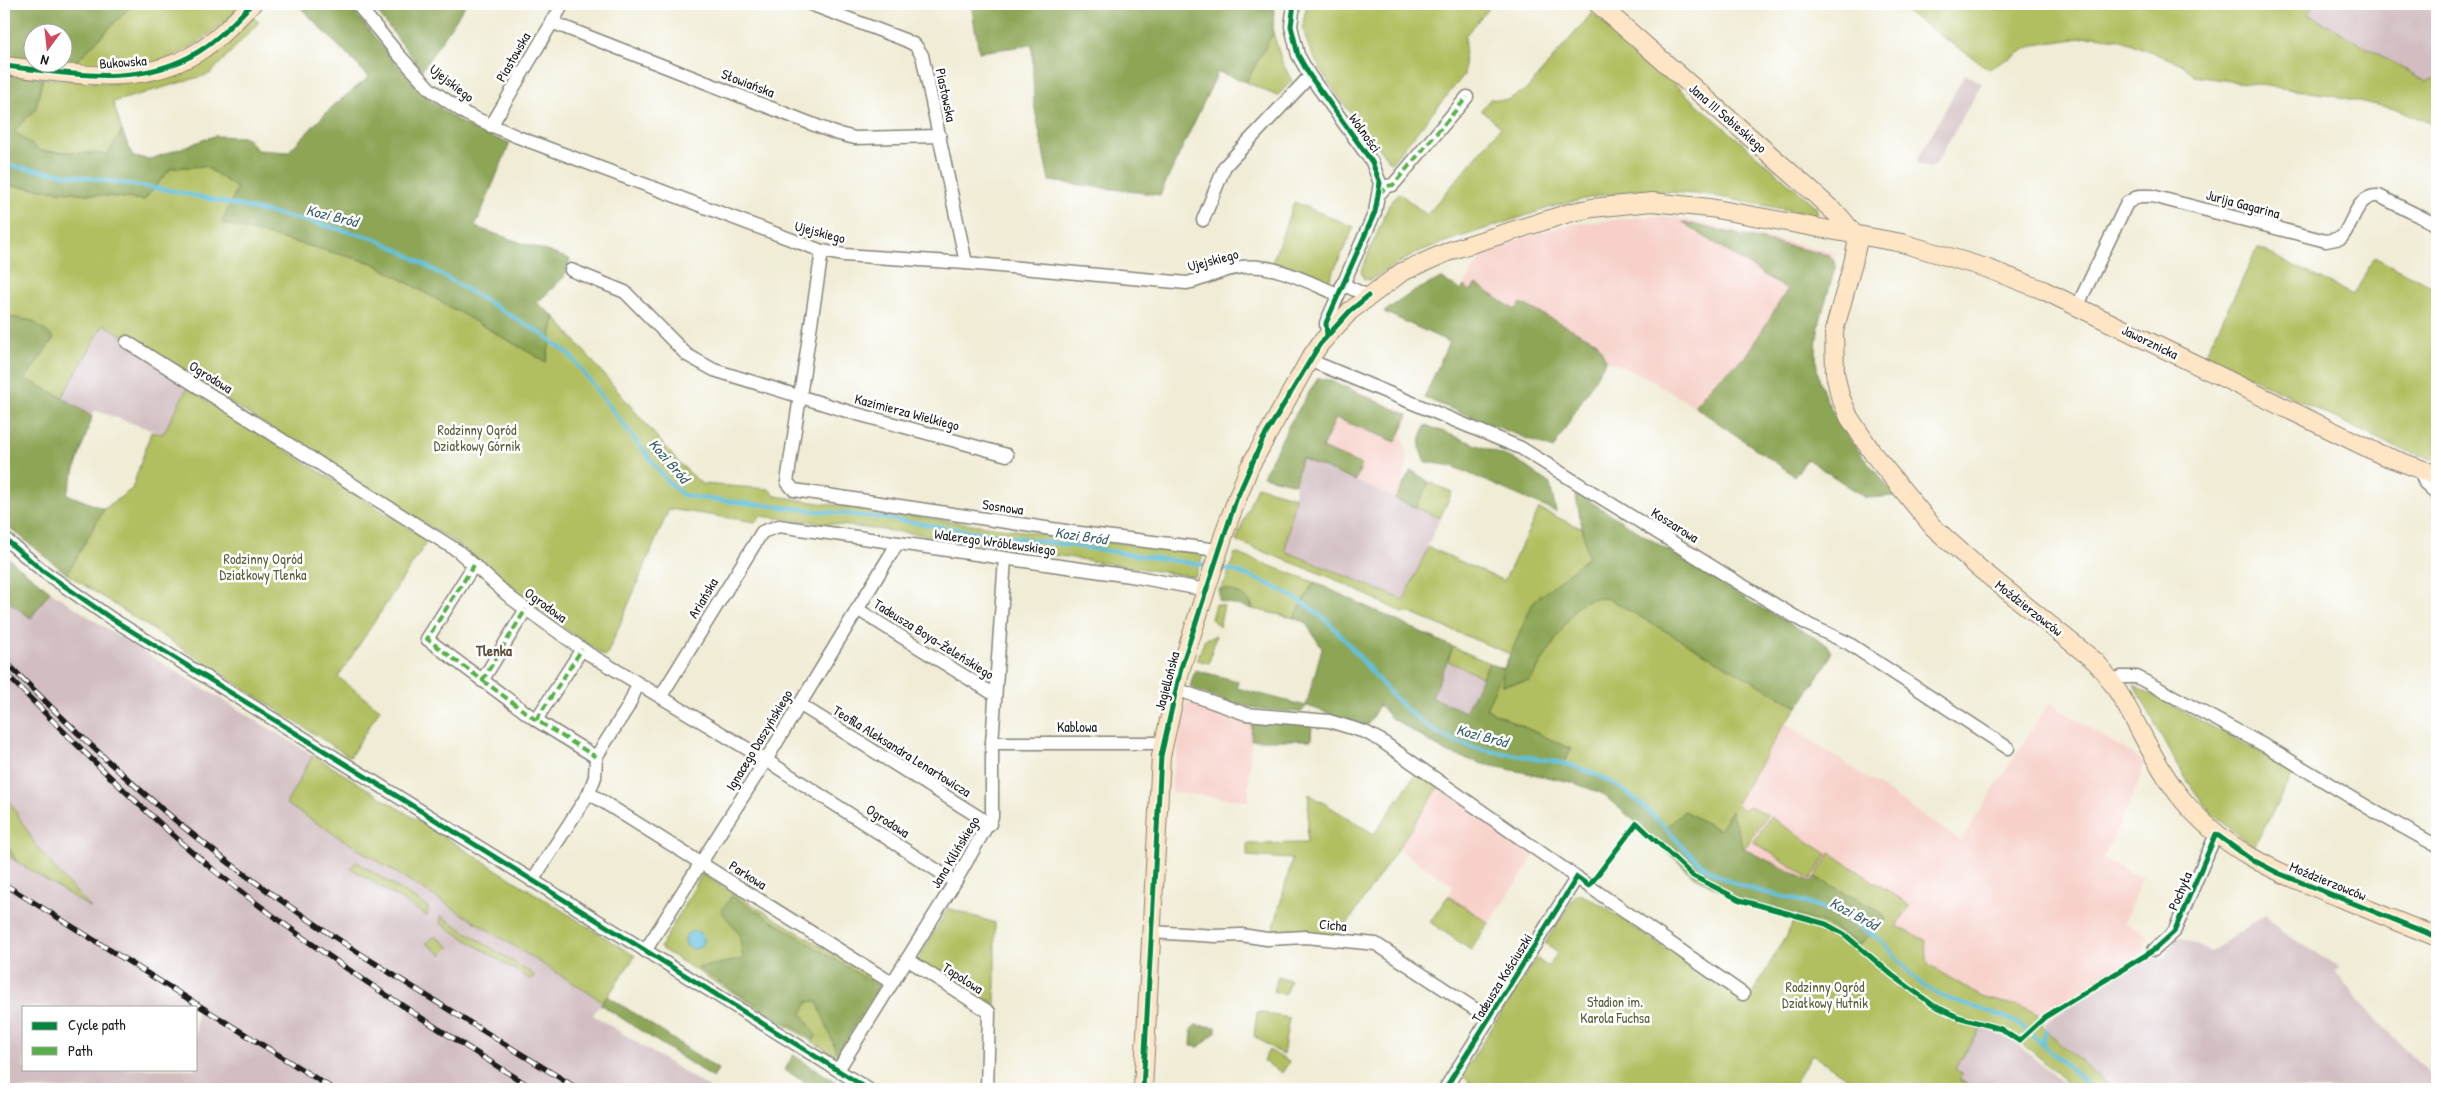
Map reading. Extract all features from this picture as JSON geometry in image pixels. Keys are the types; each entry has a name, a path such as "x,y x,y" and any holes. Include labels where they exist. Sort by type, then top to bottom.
{"street":[{"name":"Bukowska","path":"4,66 92,75 126,76 146,73 175,64 200,51 227,30 252,4"},
{"name":"Ujejskiego","path":"357,4 430,89 466,114 491,126 822,251 844,255 966,263 1187,283 1204,280 1231,269 1262,267 1368,296"},
{"name":"Piastowska","path":"491,126 563,4"},
{"name":"Piastowska","path":"810,4 914,45 922,55 966,263"},
{"name":"Wolności","path":"1294,4 1290,26 1298,55 1310,76 1372,162 1380,183 1375,212 1339,289 1326,323 1327,336"},
{"name":"Jana III Sobieskiego","path":"1598,4 1807,186 1842,218 1855,234"},
{"name":"Słowiańska","path":"551,22 835,133 854,138 940,136"},
{"path":"1203,220 1225,166 1310,76"},
{"path":"1379,194 1386,186 1393,185 1468,97"},
{"name":"Jurija Gagarina","path":"2077,306 2127,203 2139,196 2152,196 2326,241 2341,238 2364,198 2372,196 2379,196 2437,225"},
{"name":"Jaworznicka","path":"1368,296 1402,272 1452,250 1569,213 1620,204 1681,203 1902,243 1986,268 2077,306 2382,455 2429,472"},
{"name":"Moździerzowców","path":"1855,234 1857,244 1853,263 1834,331 1835,373 1840,396 1849,417 1860,436 1900,488 1939,533 1979,568 2083,650 2113,680 2178,793 2194,813 2216,834 2249,858 2278,872 2437,937"},
{"path":"799,396 822,251"},
{"name":"Kazimierza Wielkiego","path":"571,270 625,292 687,355 714,370 850,412 1006,455"},
{"name":"Jagiellońska","path":"1144,1089 1158,784 1163,743 1176,689 1206,588 1236,500 1253,461 1309,360 1327,336 1368,296"},
{"name":"Ogrodowa","path":"127,342 458,551 526,609 582,649 766,760 955,882"},
{"name":"Koszarowa","path":"1309,360 1521,448 1808,625 1848,643 2008,748"},
{"name":"Sosnowa","path":"799,396 787,482 794,490 889,506 1218,553"},
{"path":"2429,472 2426,483 2437,494"},
{"name":"Walerego Wróblewskiego","path":"779,526 1206,588"},
{"name":"Ariańska","path":"661,696 762,532 779,526"},
{"path":"4,538 43,571 108,617 868,1089"},
{"name":"Ignacego Daszyńskiego","path":"645,950 766,760 897,544"},
{"name":"Jana Kilińskiego","path":"838,1070 990,824 992,817 992,742 1005,559"},
{"path":"474,565 427,639 536,720 596,757"},
{"path":"482,681 526,609"},
{"name":"Tadeusza Boya-Żeleńskiego","path":"856,609 995,695"},
{"path":"536,720 582,649"},
{"path":"2113,680 2121,677 2137,677 2271,749 2378,814 2437,846"},
{"path":"532,881 588,793 595,777 596,757 628,707 644,687"},
{"path":"1176,689 1246,714 1329,720 1365,732 1395,750 1743,994"},
{"name":"Teofila Aleksandra Lenartowicza","path":"799,704 990,824"},
{"name":"Kablowa","path":"992,742 1163,743"},
{"name":"Parkowa","path":"588,793 892,983"},
{"name":"Pochyła","path":"2154,950 2174,932 2216,834"},
{"name":"Tadeusza Kościuszki","path":"1445,1089 1577,877"},
{"name":"Cicha","path":"1151,932 1216,936 1242,934 1267,939 1306,937 1376,944 1490,1019"},
{"name":"Topolowa","path":"907,959 989,1012 987,1089"}],"shaded area":[{"path":"2313,4 2437,4 2437,78 2427,82 2307,14"},
{"path":"1965,74 1982,83 1935,166 1928,168 1916,162"},
{"path":"1654,216 1678,218 1836,253 1799,402 1716,381 1694,406 1642,375 1606,360 1596,342 1521,303 1515,310 1476,285 1471,291 1464,286 1483,253 1541,232 1574,224"},
{"path":"104,324 192,378 163,434 94,410 92,417 62,397"},
{"path":"1321,381 1339,383 1410,414 1402,433 1408,464 1395,499 1301,457"},
{"path":"1301,457 1440,518 1404,600 1284,551"},
{"path":"50,591 118,636 313,755 286,804 602,1001 593,1015 711,1089 4,1089 4,599 31,618"},
{"path":"1448,661 1482,677 1465,713 1431,697"},
{"path":"1187,702 1230,719 1252,720 1248,801 1172,792 1172,778"},
{"path":"2049,703 2145,762 2137,787 2103,860 2142,878 2124,923 2141,930 2147,936 2146,949 2134,959 2046,1012 2039,1014 2019,1006 1984,998 1928,965 1886,920 1815,877 1812,882 1744,849 1731,811 1785,723 1961,841"},
{"path":"1439,787 1537,852 1471,950 1430,922 1454,886 1398,849"},
{"path":"2265,914 2282,932 2340,967 2335,971 2364,1007 2437,1081 2437,1089 2112,1089 2044,1029 2046,1022 2156,952 2156,958 2165,956 2177,936 2211,952"},
{"path":"1981,1025 2015,1042 2069,1089 1974,1089 1959,1079 1955,1069"}],"green space":[{"path":"4,4 133,4 72,66 72,22 22,22 22,61 4,59"},
{"path":"133,4 244,4 205,38 178,54 163,60 122,70 72,66"},
{"path":"297,4 349,4 407,76 441,108 460,122 480,133 510,143 475,227 570,259 564,277 537,303 555,317 546,362 373,263 222,223 237,188 205,166 171,168 144,200 4,185 4,73 43,78 35,110 14,131 40,151 108,154 122,131 133,157 151,159 214,136 246,137 257,150 288,152 333,106 369,77"},
{"path":"371,4 466,4 422,70"},
{"path":"971,4 1274,4 1273,33 1246,82 1218,72 1160,195 1049,181 1034,104 1032,45 979,52"},
{"path":"1307,4 1485,4 1489,8 1465,36 1464,75 1391,163 1338,96 1313,57 1306,39 1303,23"},
{"path":"1895,4 2313,4 2308,14 2427,82 2437,78 2437,126 2399,110 2332,95 2194,76 2182,64 2119,39 2094,36 2034,45 1989,69"},
{"path":"1592,13 1815,206 1818,212 1815,215 1709,195 1655,191 1602,195 1555,206 1439,244 1418,252 1370,280 1364,279 1361,271 1389,205 1399,193 1427,215 1501,127 1481,110 1490,99 1507,100 1527,89"},
{"path":"250,15 259,22 210,74 113,102 122,131 108,154 40,151 14,131 35,110 43,78 130,83 163,77 177,71 196,58"},
{"path":"1273,33 1282,62 1292,81 1277,96 1246,82"},
{"name":"Rodzinny Ogród Działkowy Górnik","path":"205,166 237,188 223,223 373,263 546,362 555,317 678,462 702,484 769,489 776,496 820,503 1051,535 1195,552 1203,555 1195,577 918,534 760,516 756,522 669,509 606,657 507,589 462,547 104,324 62,397 25,379 33,321 4,316 4,185 144,200 171,168"},
{"path":"1294,202 1354,227 1328,283 1272,263"},
{"path":"1682,222 1829,255 1836,264 1817,339 1818,371 1823,391 1843,429 1895,496 1866,498 1807,459 1795,476 1694,406 1716,381 1747,355 1787,290"},
{"path":"2258,248 2354,295 2374,257 2437,289 2437,460 2397,448 2205,355"},
{"path":"1441,278 1461,290 1464,286 1471,291 1476,284 1515,310 1521,303 1597,342 1606,360 1553,449 1424,398 1449,342 1384,312 1411,293"},
{"path":"4,316 33,321 54,338 25,379 62,397 92,417 67,494 104,509 67,574 4,523"},
{"path":"1318,378 1329,380 1408,415 1396,442 1336,418 1322,448 1362,465 1355,481 1301,458 1295,484 1263,476 1289,425"},
{"name":"Rodzinny Ogród Działkowy Tlenka","path":"187,388 428,540 338,677 380,709 350,757 67,574 104,509 132,489 151,432 163,434"},
{"path":"1426,425 1518,461 1550,484 1556,512 1452,466 1426,462 1421,453 1420,444"},
{"path":"1411,470 1429,482 1416,508 1395,499"},
{"path":"1429,482 1452,492 1440,518 1416,508"},
{"path":"1257,486 1295,497 1285,551 1404,600 1428,547 1504,581 1539,509 1583,529 1587,553 1777,695 1798,707 1785,723 1736,803 1743,810 1750,806 1767,815 1744,849 1730,812 1720,830 1684,812 1666,829 1644,807 1620,788 1593,773 1564,764 1571,749 1486,709 1510,654 1410,613 1403,613 1332,578 1236,541"},
{"path":"1575,492 1751,602 1826,644 1831,652 1829,660 1798,707 1609,599 1596,598 1576,607 1530,681 1502,685 1503,671 1486,709 1571,749 1564,764 1593,773 1620,788 1633,797 1666,828 1684,811 1719,830 1731,811 1744,849 1812,882 1815,877 1881,912 1886,920 1859,945 1826,924 1740,900 1693,876 1637,823 1601,793 1571,782 1483,764 1446,752 1390,717 1379,705 1367,726 1307,706 1301,712 1272,710 1230,703 1190,687 1195,670 1238,681 1237,688 1306,706 1322,648 1305,622 1294,618 1314,582 1453,647 1432,697 1465,712 1489,663 1504,669 1533,602 1588,557"},
{"path":"1235,553 1314,582 1294,618 1253,609 1251,602 1219,590 1226,580"},
{"path":"4,555 50,591 31,618 4,599"},
{"path":"1226,589 1246,598 1253,609 1219,601 1219,590"},
{"path":"1215,604 1224,606 1219,627 1211,619"},
{"path":"1216,636 1209,663 1197,660 1205,639"},
{"path":"1453,647 1489,663 1482,677 1448,661"},
{"path":"2134,685 2295,771 2254,847 2226,826 2192,788"},
{"path":"1252,720 1312,723 1311,740 1251,740"},
{"path":"313,755 635,956 608,996 602,1001 286,804"},
{"path":"1417,772 1439,787 1339,936 1272,935 1292,859 1247,856 1247,844 1307,843 1309,794 1374,834"},
{"path":"4,792 35,844 61,876 91,908 17,862 4,839"},
{"path":"1770,817 1827,854 1811,879 1754,842"},
{"path":"4,839 17,862 4,854"},
{"path":"1830,853 1910,905 1897,926 1925,940 1928,965 1984,998 2019,1006 2039,1014 2044,1029 2112,1089 2073,1089 2019,1042 2007,1034 1981,1023 1979,1031 1955,1069 1962,1074 1959,1079 1974,1089 1863,1089 1812,1054 1795,1083 1800,1089 1464,1089 1469,1082 1462,1075 1536,958 1548,967 1558,952 1545,943 1577,893 1593,900 1747,1003 1798,915 1826,924 1859,945 1886,920 1881,912 1815,877"},
{"path":"357,862 428,907 427,916 350,868"},
{"path":"702,874 883,984 839,1058 660,948"},
{"path":"732,896 878,986 837,1053 817,1001 808,1002 802,1013 816,1036 814,1040 697,968 743,959 739,933 721,911"},
{"path":"1448,896 1489,923 1471,950 1430,922"},
{"path":"948,908 995,923 995,1008 917,962"},
{"path":"441,916 534,975 531,980 440,923"},
{"path":"435,936 450,947 442,955 426,943"},
{"path":"1278,976 1290,980 1285,995 1273,991"},
{"path":"608,996 718,1069 713,1078 600,1004"},
{"path":"1257,1012 1289,1018 1283,1055 1254,1036"},
{"path":"1196,1025 1216,1027 1216,1032 1199,1047 1191,1046 1192,1028"},
{"path":"1269,1050 1289,1062 1282,1073 1263,1061"},
{"path":"793,1055 847,1089 816,1089 785,1070"}],"water":[{"path":"694,931 700,934 703,940 700,946 694,949 688,946 685,940 688,934"}],"waterway":[{"name":"Kozi Bród","path":"4,165 174,191 316,223 376,239 403,252 542,334 569,354 668,482 683,495 882,518 1210,566"},
{"name":"Kozi Bród","path":"1219,568 1263,582 1309,607 1332,626 1399,702 1427,726 1446,737 1467,745 1574,766 1603,778 1642,805 1693,857 1719,876 1746,887 1818,906 1857,925 1881,941 1924,986 1959,1003 1997,1014 2020,1025 2094,1089"},
{"path":"2042,1044 2046,1030"}],"railway":[{"path":"4,660 108,761 163,810 220,856 351,948 578,1089"},
{"path":"4,672 156,820 249,898 328,956 534,1089"},
{"path":"4,884 333,1089"}],"marked path":[{"path":"1379,194 1387,186 1393,185 1467,97"},
{"path":"474,565 427,639 536,720 596,757"},
{"path":"482,681 526,609"},
{"path":"536,720 582,649"}],"cycle path":[{"path":"4,66 103,76 152,71 175,64 206,47 220,36 252,4"},
{"path":"1294,4 1291,26 1298,55 1310,76 1372,162 1380,183 1375,212 1326,323 1327,336"},
{"path":"1143,1089 1161,756 1181,668 1236,500 1263,439 1320,344 1350,311 1368,296"},
{"path":"4,538 43,571 109,617 868,1089"},
{"path":"1445,1089 1577,877 1589,886 1637,823 1693,876 1740,900 1826,924 1844,934 1892,975 1933,1005 1958,1017 2001,1029 2019,1041 2045,1017 2154,950 2174,932 2216,834 2249,858 2278,873 2437,937"}],"district":[{"name":"Tlenka","path":"494,651"}],"park label":[{"name":"Rodzinny Ogród Działkowy Hutnik","path":"1825,996"},
{"name":"Stadion im. Karola Fuchsa","path":"1615,1010"}]}
